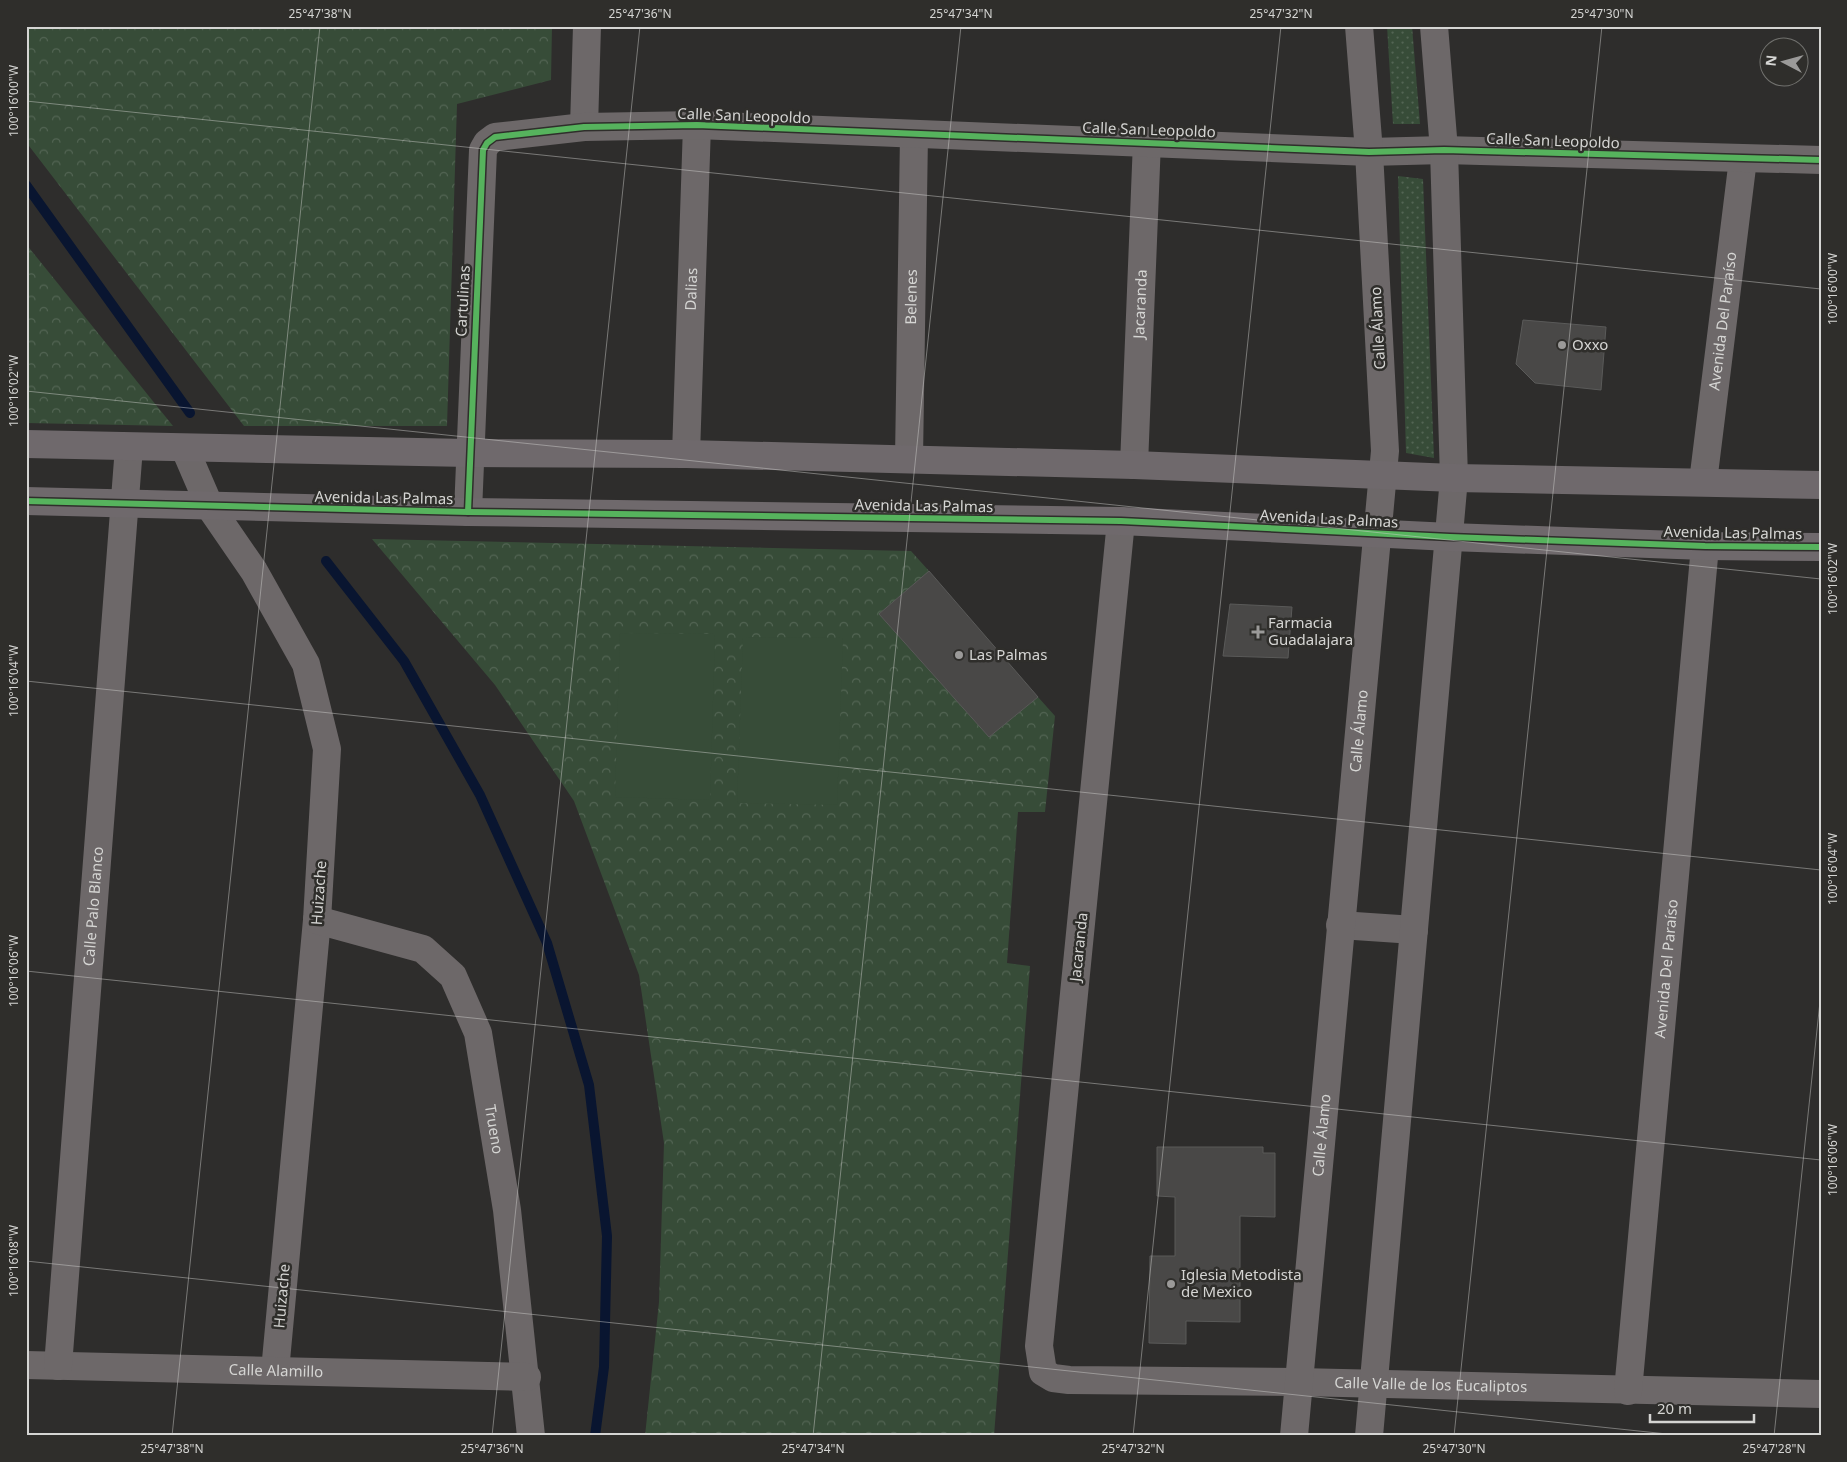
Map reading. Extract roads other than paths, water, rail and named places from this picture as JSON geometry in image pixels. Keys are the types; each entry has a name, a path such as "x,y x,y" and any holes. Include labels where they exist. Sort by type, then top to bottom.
{"street":[{"path":"584,127 587,26"},
{"name":"Calle Álamo","path":"1294,1436 1385,452 1359,26"},
{"path":"1369,1436 1372,1384 1454,478 1444,150 1434,26"},
{"name":"Calle San Leopoldo","path":"483,150 487,142 495,137 584,127 698,125 914,135 1147,141 1368,152 1444,150 1821,160"},
{"name":"Dalias","path":"686,454 698,125"},
{"name":"Belenes","path":"909,460 914,135"},
{"name":"Jacaranda","path":"1134,465 1147,141"},
{"name":"Cartulinas","path":"468,512 468,453 483,150"},
{"name":"Avenida Del Paraíso","path":"1703,482 1743,158"},
{"path":"26,444 185,449 686,454 1134,465 1454,478 1821,485"},
{"name":"Calle Palo Blanco","path":"58,1366 129,447"},
{"name":"Huizache","path":"185,449 210,507 254,571 306,664 327,749 317,920 275,1371"},
{"name":"Avenida Las Palmas","path":"26,501 468,512 1121,521 1450,537 1705,546 1821,547"},
{"name":"Jacaranda","path":"1043,1372 1039,1346 1121,521"},
{"name":"Avenida Del Paraíso","path":"1628,1391 1705,546"},
{"name":"Trueno","path":"317,920 423,949 454,976 478,1032 507,1210 527,1377 531,1436"},
{"path":"1340,925 1414,930"},
{"name":"Calle Alamillo","path":"26,1365 527,1377"},
{"name":"Calle Valle de los Eucaliptos","path":"1043,1372 1053,1378 1069,1380 1299,1382 1821,1394"}],"waterway":[{"path":"26,185 190,413"},
{"path":"326,561 404,661 480,795 547,943 589,1085 607,1236 604,1367 595,1436"}],"place":[{"name":"Oxxo","path":"1562,345"},
{"name":"Farmacia Guadalajara","path":"1258,632"},
{"name":"Las Palmas","path":"959,655"},
{"name":"Iglesia Metodista de Mexico","path":"1171,1284"}]}
